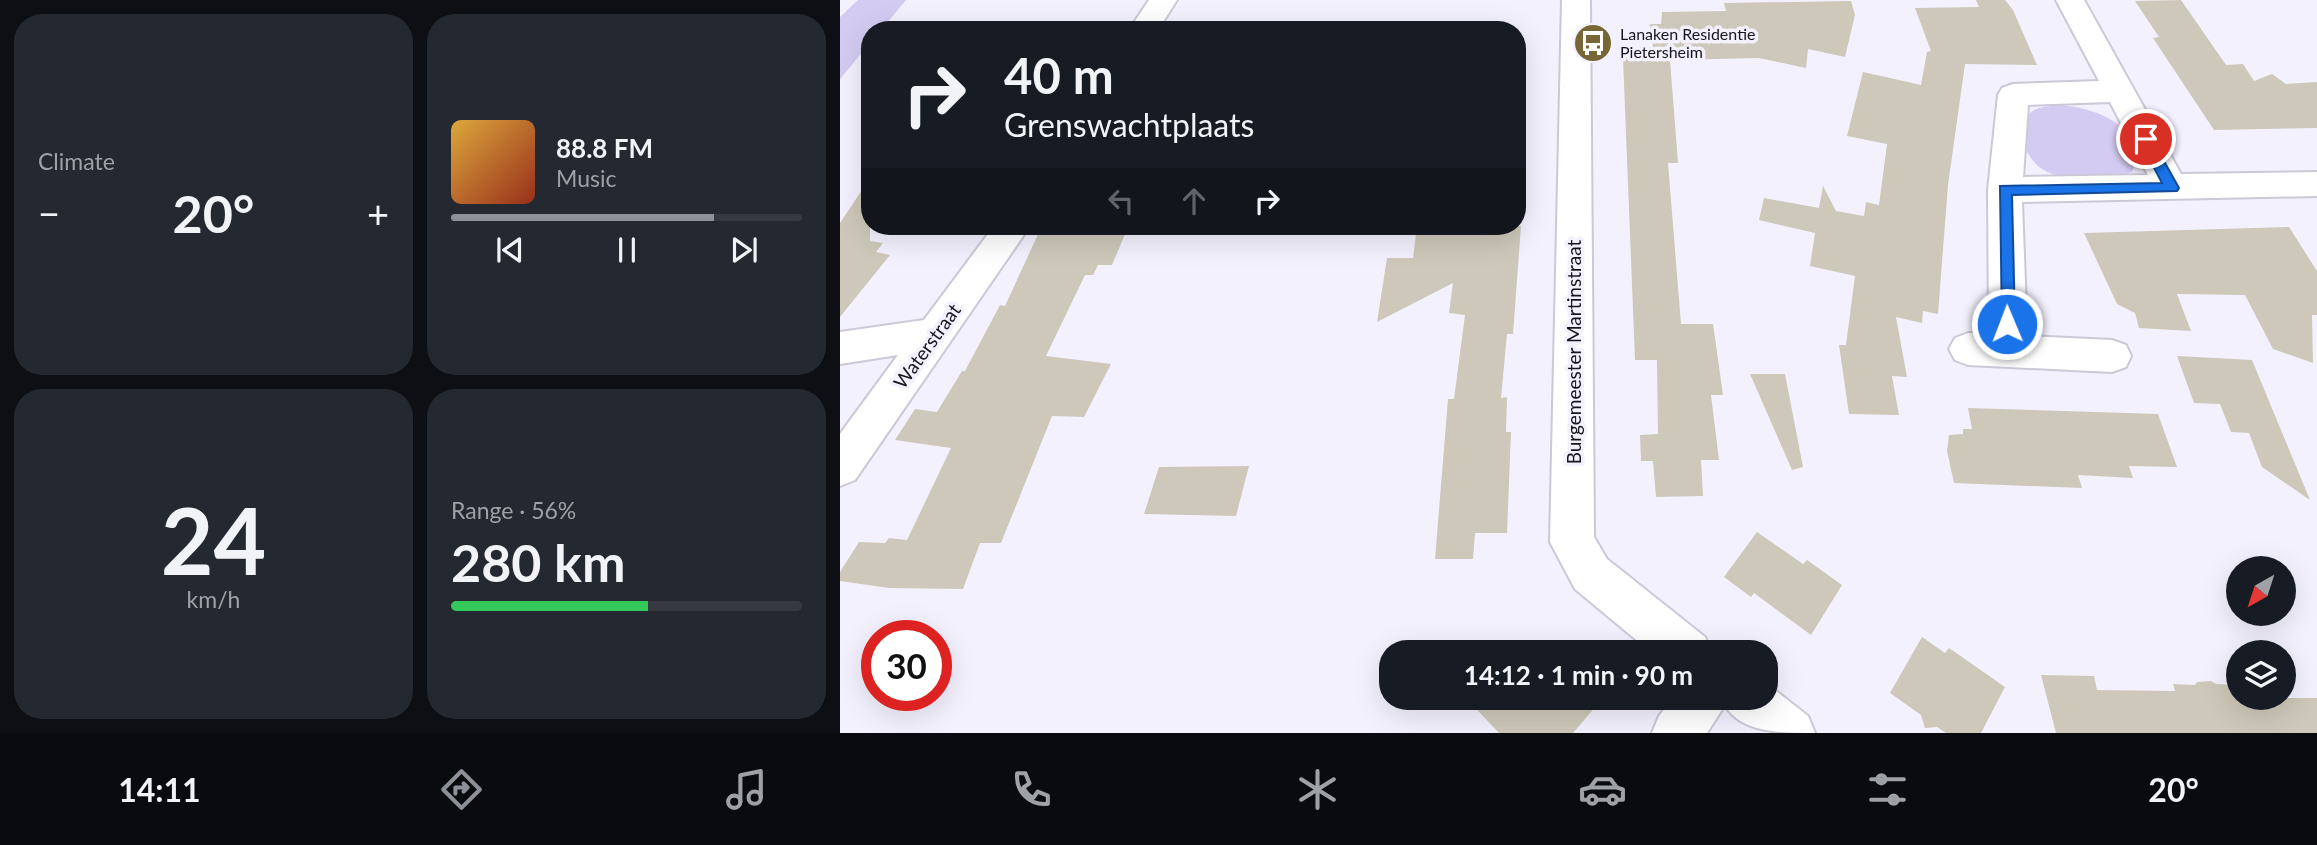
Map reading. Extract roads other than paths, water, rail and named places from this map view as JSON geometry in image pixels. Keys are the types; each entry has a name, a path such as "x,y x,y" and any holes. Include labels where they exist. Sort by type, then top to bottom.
{"street":[{"path":"1149,21 1163,0"},
{"name":"Burgemeester Martinstraat","path":"1576,0 1573,542 1591,574 1673,640"},
{"path":"2070,0 2172,188"},
{"path":"2008,350 2005,190 2012,95 2119,91"},
{"path":"2005,190 2317,184"},
{"name":"Waterstraat","path":"840,467 1006,235"},
{"path":"840,348 935,334"},
{"path":"1968,349 2112,356"},
{"path":"1676,733 1694,710"},
{"path":"1761,710 1791,733"}],"place":[{"name":"Lanaken Residentie Pietersheim","path":"1593,43"}]}
